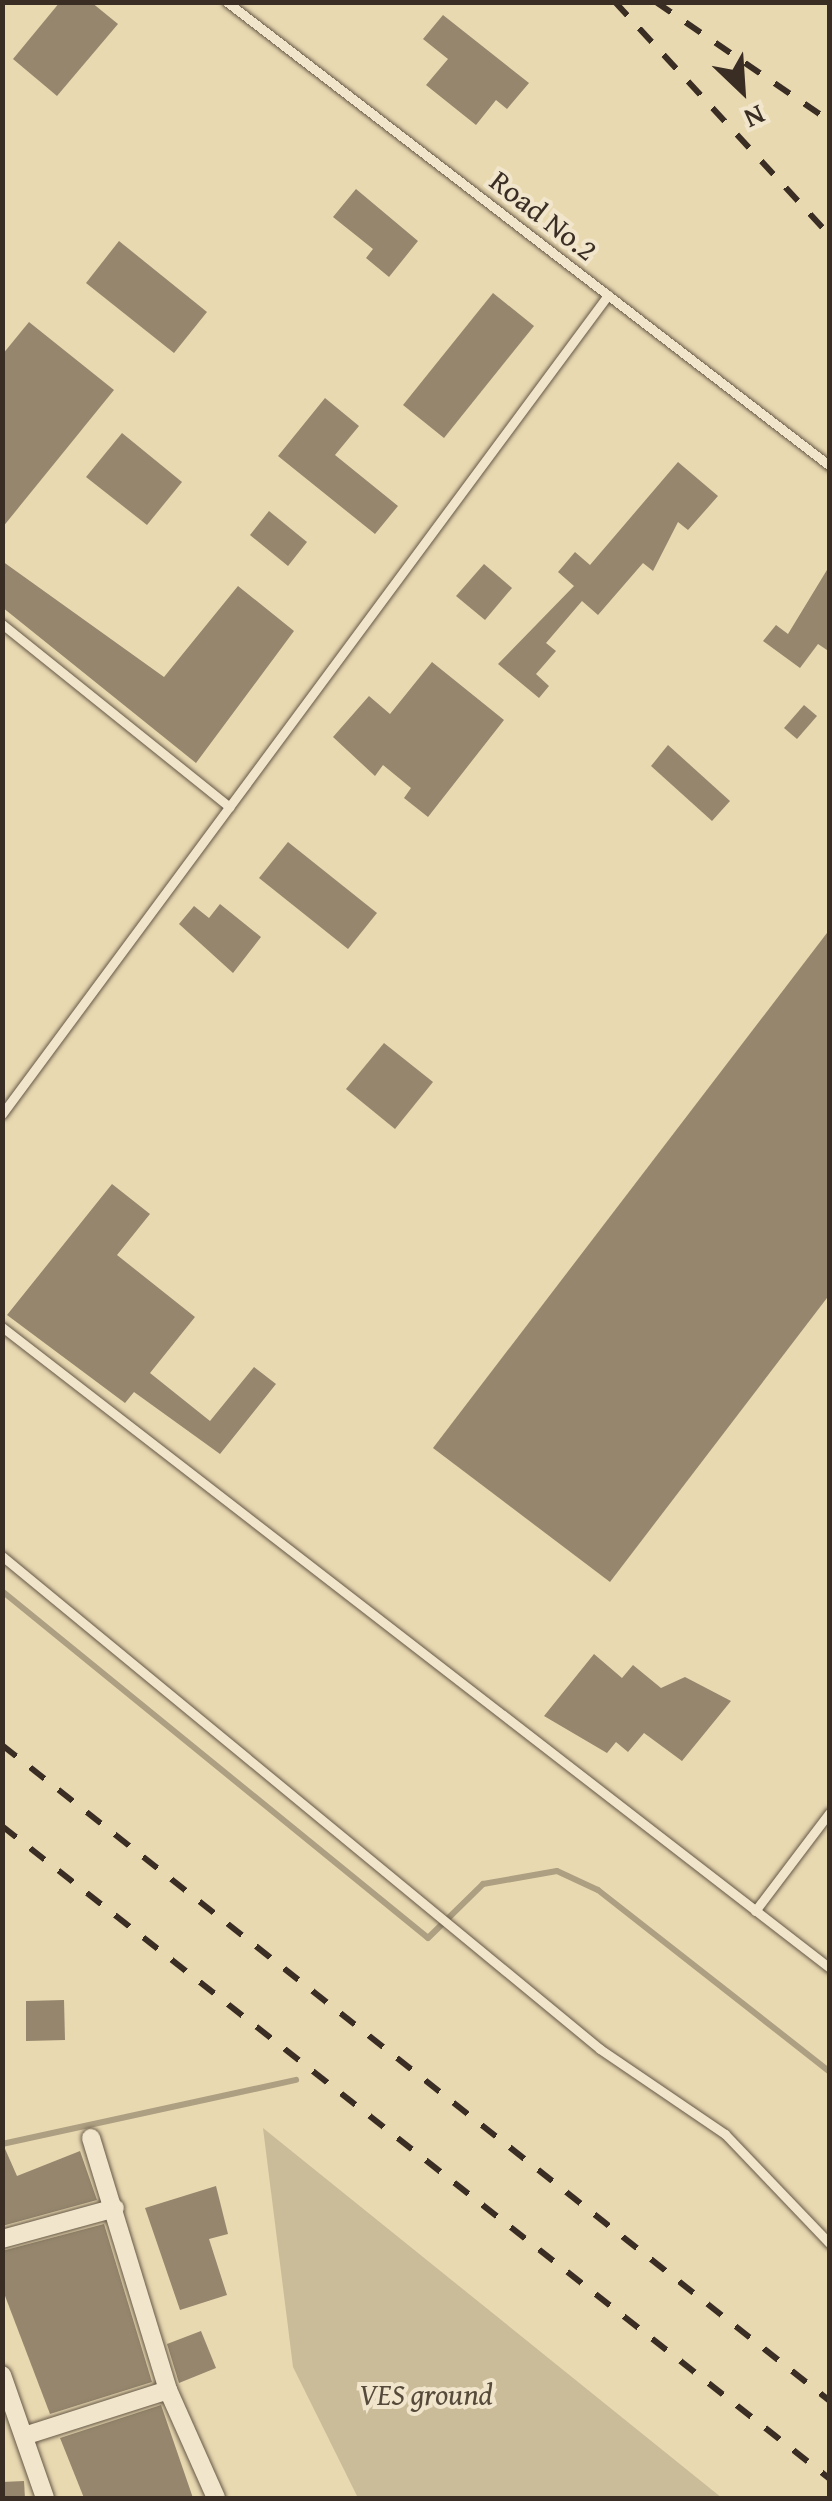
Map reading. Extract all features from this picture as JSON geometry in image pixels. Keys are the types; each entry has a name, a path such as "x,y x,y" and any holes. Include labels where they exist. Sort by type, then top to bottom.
{"street":[{"path":"92,2138 168,2390 216,2498"},
{"path":"2,2239 116,2208"},
{"path":"2,2374 8,2409 24,2436 45,2498"},
{"path":"24,2436 168,2390"}],"lane":[{"name":"Road No.2","path":"228,2 830,466"},
{"path":"2,1114 608,296"},
{"path":"2,624 230,807"},
{"path":"2,1326 830,1968"},
{"path":"2,1556 600,2049 724,2134 830,2244"},
{"path":"755,1911 830,1812"}],"green space":[{"name":"VES ground","path":"263,2128 722,2498 358,2498 293,2367"}],"building":[{"path":"60,2 91,2 118,24 57,96 13,59"},
{"path":"443,15 529,83 507,109 496,100 476,125 426,85 448,59 423,39"},
{"path":"356,189 418,241 389,277 366,258 373,249 333,217"},
{"path":"119,241 207,312 174,353 86,283"},
{"path":"493,293 534,326 444,438 403,405"},
{"path":"29,322 114,390 2,528 2,355"},
{"path":"325,398 359,426 335,455 398,506 375,534 278,456"},
{"path":"122,433 182,482 147,525 86,477"},
{"path":"678,462 718,496 688,530 678,522 653,571 643,563 598,615 582,601 546,643 556,651 536,674 549,686 539,698 498,664 574,586 558,572 575,552 590,565"},
{"path":"269,511 307,542 288,566 250,535"},
{"path":"2,561 164,677 238,586 294,631 196,763 2,607"},
{"path":"484,564 512,588 485,620 456,596"},
{"path":"830,565 830,652 818,644 800,668 763,641 776,625 788,634"},
{"path":"432,662 504,720 428,817 404,798 411,788 383,765 375,776 333,737 369,696 390,714"},
{"path":"804,705 817,716 797,739 784,728"},
{"path":"668,745 730,801 712,821 651,766"},
{"path":"288,842 377,913 348,949 259,878"},
{"path":"220,904 261,937 233,973 179,924 194,906 209,918"},
{"path":"830,929 830,1294 610,1582 433,1448"},
{"path":"384,1043 433,1082 395,1129 346,1089"},
{"path":"112,1184 150,1214 117,1255 195,1317 150,1373 210,1421 254,1367 276,1384 220,1454 134,1392 125,1403 7,1315"},
{"path":"594,1654 622,1678 633,1665 661,1688 685,1677 731,1701 682,1761 644,1733 628,1752 616,1742 607,1753 544,1716"},
{"path":"64,2000 65,2040 26,2041 26,2001"},
{"path":"2,2142 17,2176 80,2151 97,2200 2,2226"},
{"path":"216,2186 228,2234 209,2239 227,2295 180,2310 145,2208"},
{"path":"104,2224 152,2382 50,2414 2,2288 2,2251"},
{"path":"201,2331 216,2368 179,2383 167,2344"},
{"path":"161,2405 193,2498 84,2498 60,2438"},
{"path":"24,2481 25,2498 2,2498 2,2482"}],"waterway":[{"path":"2,1591 428,1938 483,1884 557,1871 598,1890 830,2072"},
{"path":"2,2144 296,2080"}],"railway":[{"path":"615,2 830,236"},
{"path":"656,2 830,121"},
{"path":"2,1745 830,2401"},
{"path":"2,1826 830,2479"}]}
